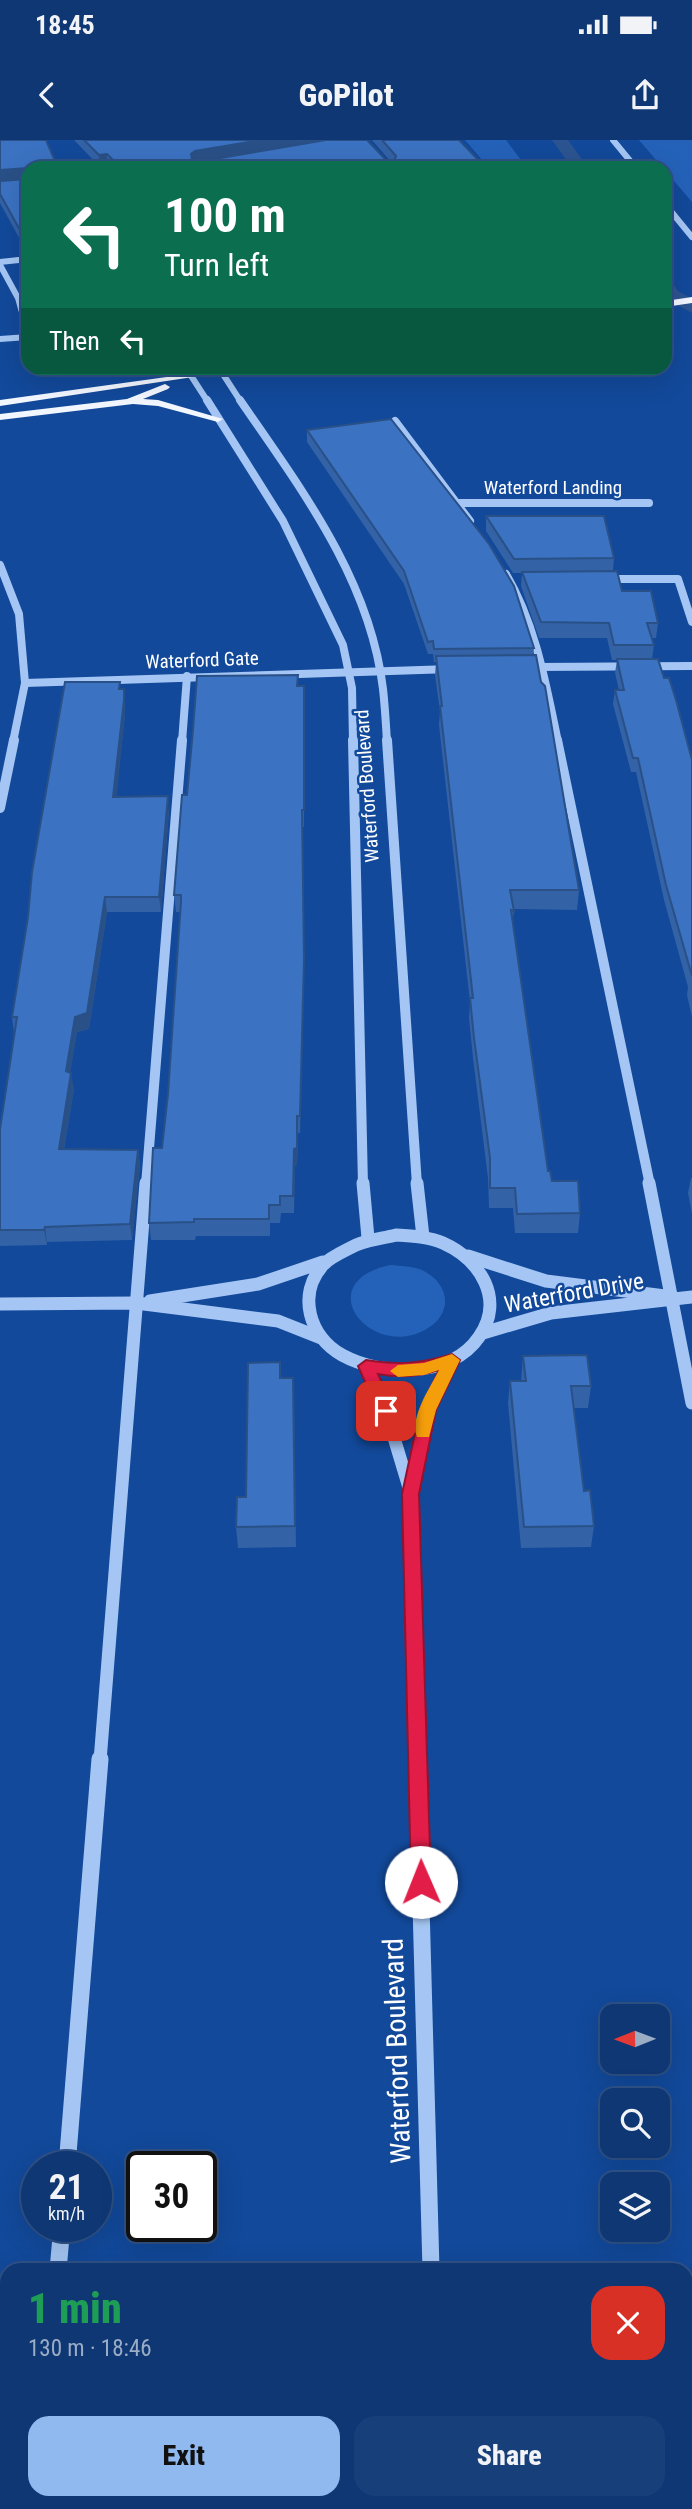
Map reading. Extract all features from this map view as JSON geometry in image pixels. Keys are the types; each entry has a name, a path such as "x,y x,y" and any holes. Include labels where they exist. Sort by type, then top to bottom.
{"main road":[{"path":"672,303 692,300"},
{"path":"0,403 170,375"},
{"path":"129,402 182,375"},
{"path":"0,417 129,402 159,403 218,419"}],"street":[{"path":"613,140 630,161"},
{"path":"672,213 692,237"},
{"path":"21,260 0,263 21,309"},
{"path":"0,339 21,336"},
{"name":"Waterford Boulevard","path":"190,375 283,521 343,645 349,670 352,688 363,1198 368,1238"},
{"name":"Waterford Boulevard","path":"223,375 314,514 352,580 367,622 379,669 383,688 418,1198 423,1237"},
{"path":"394,421 479,533"},
{"name":"Waterford Landing","path":"457,503 649,503"},
{"path":"499,562 519,596 542,667 673,1297 692,1403"},
{"path":"0,565 19,614 25,683 0,808"},
{"path":"601,579 678,579 692,622"},
{"path":"510,580 523,580"},
{"path":"529,667 692,666"},
{"name":"Waterford Gate","path":"25,683 464,668"},
{"path":"68,2151 187,676"},
{"path":"396,1235 423,1237 462,1254 480,1271 490,1291 492,1312 483,1333 470,1348 452,1360 424,1369 395,1371 366,1366 340,1355 321,1338 310,1321 306,1301 310,1283 320,1266 341,1249 368,1238 396,1235"},
{"name":"Waterford Drive","path":"462,1254 546,1281 692,1297"},
{"path":"136,1303 258,1284 326,1261"},
{"name":"Waterford Drive","path":"483,1333 551,1313 673,1297"},
{"path":"0,1304 136,1303 278,1321 321,1338"},
{"name":"Waterford Boulevard","path":"431,2263 411,1494 428,1410 452,1360"},
{"name":"Waterford Boulevard","path":"366,1366 386,1411 411,1494"},
{"path":"59,2263 61,2242"}],"shaded area":[{"path":"465,140 506,140 522,161 483,161"},
{"path":"639,140 692,140 692,202 672,179 672,161 657,161"},
{"path":"390,1265 422,1270 438,1282 443,1290 445,1306 442,1314 428,1328 407,1336 387,1335 370,1328 357,1316 351,1302 353,1287 366,1274"}],"building":[{"path":"0,140 46,140 55,161 21,161 21,168 0,170"},
{"path":"84,140 261,140 195,151 191,154 195,161 114,161 107,154 99,155"},
{"path":"326,140 367,140 387,161 203,161"},
{"path":"382,140 459,140 479,161 394,161 396,156"},
{"path":"21,180 21,232 0,194 0,181"},
{"path":"391,419 489,544 514,586 534,648 434,649 433,641 428,642 404,571 307,430"},
{"path":"486,516 604,516 614,558 514,559"},
{"path":"617,571 622,591 651,591 658,623 647,623 654,645 614,645 609,623 541,622 522,572"},
{"path":"536,655 541,682 545,686 579,890 510,890 514,911 511,910 548,1171 552,1181 578,1181 580,1213 517,1214 515,1188 490,1188 490,1158 474,1038 470,998 473,998 436,656"},
{"path":"617,659 658,659 664,678 669,678 692,760 692,976 666,885 638,758 633,758 615,690 624,690"},
{"path":"298,675 297,686 304,686 304,959 300,1116 297,1116 297,1148 294,1149 293,1196 280,1196 280,1205 269,1205 269,1219 194,1219 194,1222 149,1223 153,1148 162,1148 168,1094 181,901 181,895 174,895 182,795 187,795 197,676"},
{"path":"65,682 120,682 119,689 124,689 113,797 168,796 159,897 105,897 87,1013 75,1017 66,1071 71,1073 59,1149 138,1150 130,1224 0,1230 0,1129 17,1017 12,1017 28,917 32,872"},
{"path":"587,1355 591,1386 571,1386 584,1491 590,1490 594,1526 524,1527 510,1381 526,1381 523,1356"},
{"path":"280,1362 280,1378 293,1378 295,1526 236,1527 237,1497 246,1497 248,1363"}],"waterway":[{"path":"560,140 575,161"},
{"path":"672,295 692,307"}],"slow traffic":[{"path":"398,1371 424,1369 452,1360 428,1410 423,1433"}],"route":[{"path":"386,1411 366,1366 395,1371 424,1369 452,1360 428,1410 411,1494 421,1882"}]}
